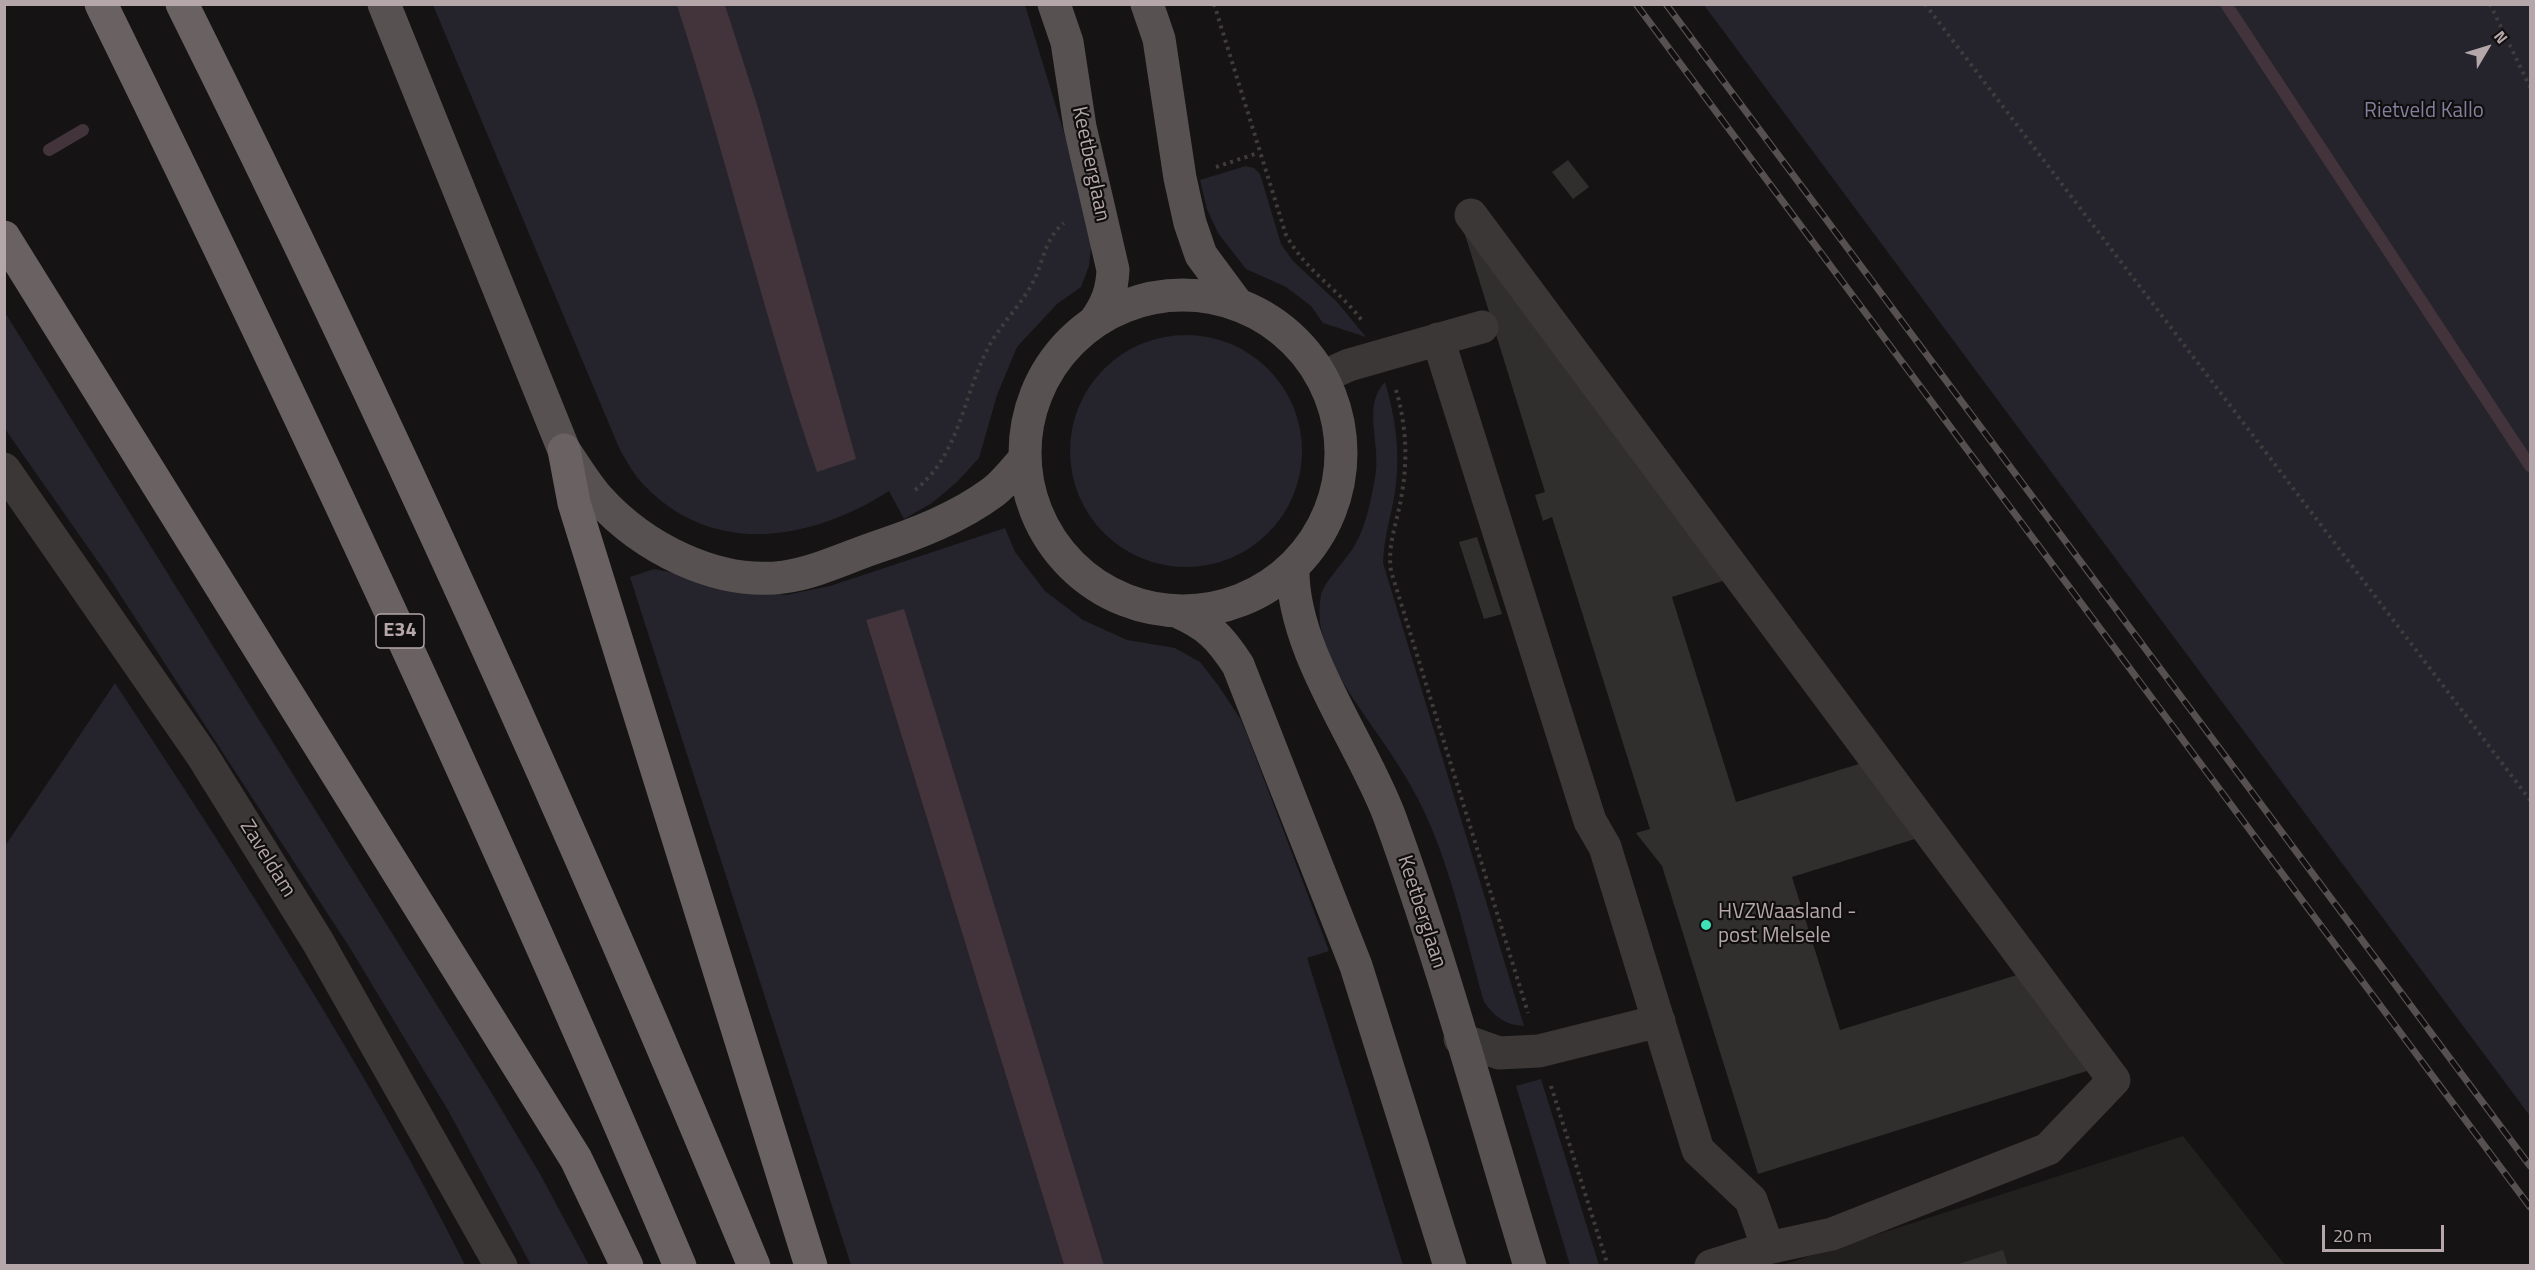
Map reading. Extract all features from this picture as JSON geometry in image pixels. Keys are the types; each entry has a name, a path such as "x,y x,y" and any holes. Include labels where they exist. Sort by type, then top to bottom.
{"highway":[{"name":"E34","path":"101,4 228,264 412,658 614,1110 680,1266"},
{"path":"182,4 381,416 533,751 687,1103 754,1266"},
{"path":"4,237 576,1159 627,1266"},
{"path":"564,450 574,503 811,1266"}],"main road":[{"path":"384,4 564,450 597,497 630,529 673,554 711,570 749,578 784,577 813,570 914,535 960,513 994,491 1024,459"},
{"name":"Keetberglaan","path":"1054,4 1067,42 1080,127 1113,270 1113,288 1106,305 1095,321"},
{"path":"1147,4 1159,39 1180,178 1201,255 1238,305"},
{"path":"1165,296 1202,296 1238,305 1272,322 1300,346 1322,377 1336,415 1341,457 1335,497 1318,535 1293,567 1259,592 1219,608 1176,611 1137,605 1102,589 1071,565 1047,534 1031,498 1024,459 1028,419 1042,381 1065,347 1095,321 1128,304 1165,296"},
{"name":"Keetberglaan","path":"1293,567 1293,589 1310,647 1388,812 1418,898 1530,1266"},
{"path":"1176,611 1200,622 1218,636 1238,665 1356,966 1450,1266"}],"street":[{"path":"1471,215 2115,1080 2048,1149 1832,1234 1768,1248 1711,1266"},
{"path":"1322,377 1384,355 1482,327"},
{"path":"1438,339 1590,821 1605,847 1698,1150 1751,1200 1768,1248"},
{"name":"Zaveldam","path":"4,469 202,756 300,912 400,1083 501,1266"},
{"path":"1460,1039 1499,1053 1539,1051 1659,1021"}],"path":[{"path":"1214,4 1258,153 1286,235 1297,256 1318,278 1345,298 1384,355 1403,416 1406,459 1402,495 1391,536 1389,555 1391,571 1608,1266"},
{"path":"1926,4 2530,801"},
{"path":"2490,4 2530,87"},
{"path":"1180,178 1258,153"},
{"path":"906,497 921,485 942,459 960,423 988,350 1034,279 1052,232 1071,217 1098,203"}],"shaded area":[{"path":"677,5 725,5 758,108 856,459 817,472 780,356 713,121"},
{"path":"904,609 1104,1265 1064,1265 866,620"},
{"path":"2183,1136 2285,1265 1779,1266"}],"green space":[{"path":"433,5 1025,5 1089,215 1092,239 1089,266 1081,287 1057,304 1017,347 997,395 979,458 957,482 932,503 904,519 889,491 859,508 827,521 795,530 763,534 731,532 700,523 670,508 639,480 620,450"},
{"name":"Rietveld Kallo","path":"1704,5 2530,5 2530,1116"},
{"path":"1246,166 1254,168 1260,174 1281,244 1293,261 1337,302 1366,337 1323,323 1311,306 1286,287 1246,269 1218,233 1207,209 1200,180"},
{"path":"4,311 488,1087 540,1174 589,1265 531,1265 449,1112 350,948 106,573 5,429"},
{"path":"1186,335 1209,337 1230,344 1241,349 1268,369 1288,396 1293,407 1300,428 1302,451 1300,474 1293,495 1288,506 1268,533 1241,553 1230,558 1209,565 1186,567 1163,565 1142,558 1131,553 1104,533 1084,506 1079,495 1072,474 1070,451 1072,428 1079,407 1084,396 1104,369 1131,349 1142,344 1163,337"},
{"path":"1385,382 1394,420 1397,471 1383,563 1524,1026 1511,1024 1501,1019 1484,1002 1451,881 1424,811 1398,764 1340,676 1325,645 1321,629 1319,612 1321,595 1356,543 1368,511 1376,465 1374,403"},
{"path":"1005,528 1015,552 1045,591 1083,620 1127,640 1175,648 1200,662 1241,720 1329,951 1307,958 1403,1265 1104,1265 950,763 866,620 1064,1265 851,1265 630,577 654,569 786,595 830,586"},
{"path":"115,683 254,897 343,1042 385,1115 465,1265 5,1265 5,846"},
{"path":"1541,1079 1599,1265 1570,1265 1516,1086"}],"building":[{"path":"1568,160 1589,187 1573,199 1552,172"},
{"path":"1462,225 1726,580 1672,597 1736,802 1862,763 1918,838 1792,877 1840,1030 2020,974 2090,1070 1758,1174 1662,866 1636,833 1650,829 1552,517 1543,521 1535,495 1545,492"},
{"path":"1477,537 1502,614 1484,619 1459,542"},
{"path":"2003,1250 2008,1266 1955,1266 1955,1265"}],"waterway":[{"path":"2226,4 2530,466"},
{"path":"49,150 83,130"}],"railway":[{"path":"1636,4 2530,1207"},
{"path":"1666,4 2530,1166"}],"place":[{"name":"HVZWaasland - post Melsele","path":"1706,925"}]}
